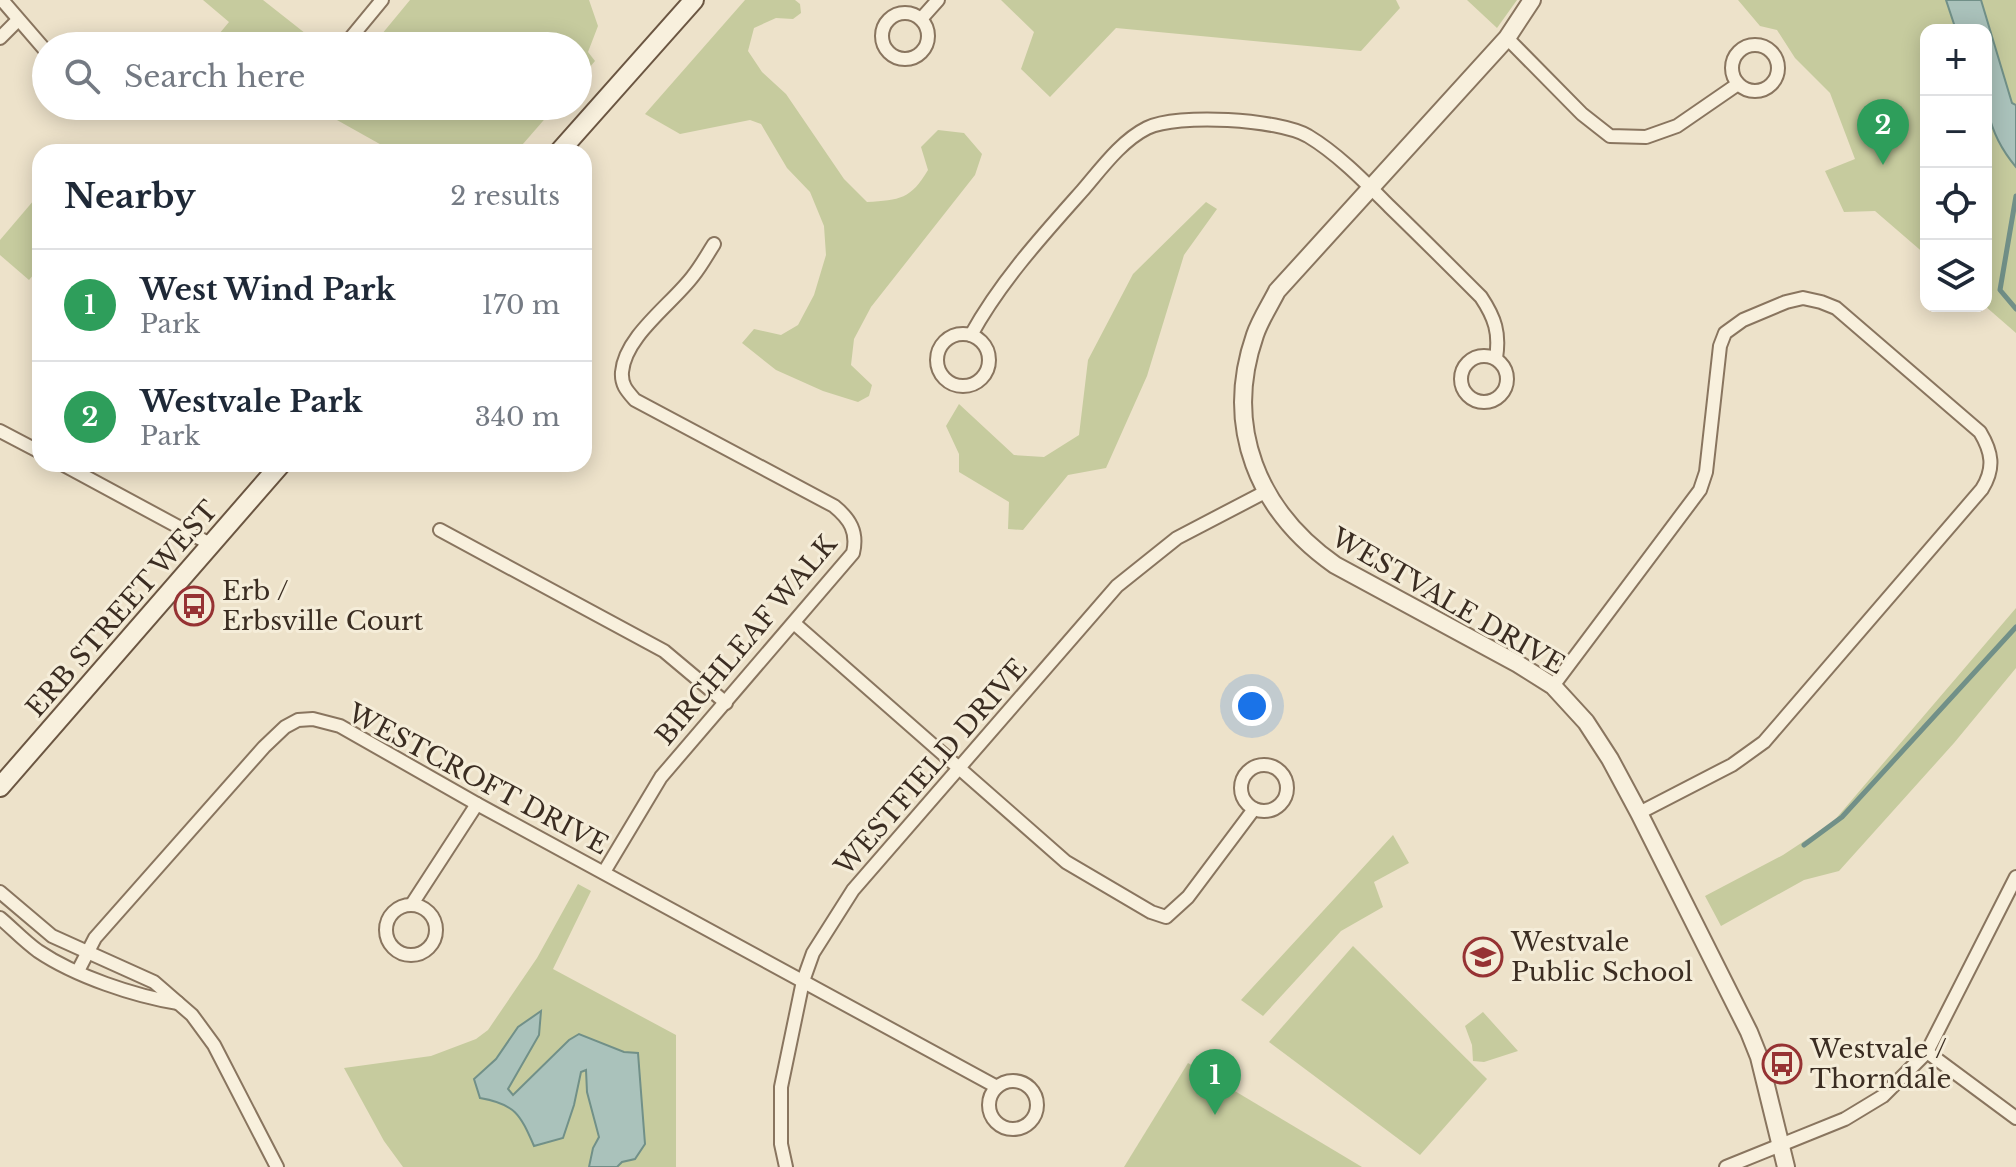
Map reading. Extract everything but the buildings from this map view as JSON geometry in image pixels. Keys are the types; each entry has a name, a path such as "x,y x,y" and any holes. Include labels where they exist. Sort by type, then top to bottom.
{"main road":[{"path":"592,115 694,0"},
{"path":"566,144 587,120"},
{"name":"ERB STREET WEST","path":"0,787 274,472"}],"street":[{"path":"2,0 32,36"},
{"path":"356,32 382,0"},
{"path":"921,19 938,0"},
{"name":"WESTVALE DRIVE","path":"1532,0 1507,38 1277,291 1255,333 1242,397 1246,435 1256,470 1279,514 1307,546 1335,565 1553,686 1586,722 1639,813 1749,1032 1759,1057 1786,1167"},
{"path":"0,38 18,20"},
{"path":"1507,38 1582,114 1610,136 1646,137 1677,126 1738,84"},
{"path":"971,335 986,307 1116,152 1145,129 1170,120 1223,121 1281,127 1304,134 1323,146 1370,187 1481,297 1494,317 1499,337 1496,358"},
{"name":"BIRCHLEAF WALK","path":"604,872 661,777 795,624 853,553 856,541 846,516 834,506 635,400 623,386 622,372 627,354 636,339 693,276 714,244"},
{"path":"1553,686 1700,490 1706,472 1720,346 1725,333 1743,320 1803,298 1836,308 1980,432 1989,446 1992,462 1989,478 1982,489 1764,742 1732,765 1639,813"},
{"path":"971,335 985,345 990,361 984,377 974,384 961,386 943,376 937,359 939,350 948,339 971,335"},
{"path":"0,431 32,448"},
{"path":"77,472 212,545"},
{"name":"WESTFIELD DRIVE","path":"786,1167 781,1144 781,1087 803,981 813,953 853,890 1117,586 1177,538 1267,491"},
{"path":"440,530 664,651 726,703"},
{"path":"795,624 1066,862 1136,905 1166,917 1188,897 1254,809"},
{"name":"WESTCROFT DRIVE","path":"78,971 95,938 264,747 285,727 298,720 313,719 340,726 997,1087"},
{"path":"412,904 421,906 431,914 436,930 426,950 407,955 390,945 385,932 391,913 412,904 477,804"},
{"path":"1726,1167 1845,1119 1883,1096 1927,1052 2016,877"},
{"path":"0,892 52,936 154,982 192,1015 214,1045 277,1167"},
{"path":"0,918 38,951 78,971 148,998 178,1003"},
{"path":"1927,1052 2016,1118"},
{"path":"1016,1081 1032,1090 1037,1109 1033,1119 1025,1126 1010,1129 993,1119 989,1103 997,1087 1016,1081"}],"green space":[{"path":"203,0 263,0 304,32 221,32 229,22"},
{"path":"410,0 589,0 598,26 592,42 592,32 384,32"},
{"path":"745,0 795,0 800,4 801,13 793,19 776,18 754,28 748,51 762,72 786,94 844,179 867,202 896,199 916,187 928,170 921,147 938,130 964,133 982,154 975,175 871,307 854,339 851,365 872,385 869,396 858,402 823,391 776,370 742,343 754,329 781,335 798,325 814,295 826,255 824,226 810,192 787,168 761,124 750,120 680,134 645,114"},
{"path":"1001,0 1396,0 1400,8 1361,51 1116,28 1050,97 1021,69 1034,32"},
{"path":"1467,0 1517,0 1497,28"},
{"path":"1738,0 2016,0 2016,333 1992,312 1992,24 1920,24 1920,250 1875,211 1844,212 1825,171 1855,159 1830,93 1795,58 1777,30 1760,26"},
{"path":"337,120 544,120 523,144 380,144"},
{"path":"32,202 32,276 29,280 0,255 0,240"},
{"path":"1206,202 1217,209 1184,255 1147,376 1106,468 1068,475 1023,530 1008,529 1009,502 959,472 959,454 946,426 959,404 1014,455 1044,457 1079,435 1088,360 1133,274"},
{"path":"2016,608 2016,668 1954,743 1839,871 1804,880 1721,926 1705,896 1783,855 1833,822"},
{"path":"1393,835 1409,863 1374,882 1383,907 1341,931 1263,1016 1241,1000"},
{"path":"578,884 591,891 553,969 676,1035 676,1167 403,1167 384,1141 344,1068 431,1056 476,1039 488,1030 537,958"},
{"path":"1353,946 1487,1079 1420,1155 1269,1042"},
{"path":"1483,1012 1518,1051 1484,1062 1473,1061 1472,1045 1465,1026"},
{"path":"1188,1063 1362,1167 1124,1167"}],"water":[{"path":"1946,0 1981,0 1988,24 1954,24"},
{"path":"1992,37 2012,103 2016,105 2016,167 1992,124"},
{"path":"541,1011 539,1035 508,1089 513,1095 579,1034 624,1052 638,1053 645,1144 635,1159 622,1162 617,1167 589,1167 599,1137 587,1092 586,1070 581,1072 563,1138 534,1146 515,1112 509,1107 480,1098 474,1079 496,1059 518,1027"}],"waterway":[{"path":"2016,196 2000,290 2016,309"},
{"path":"1804,845 1842,817 2016,627"}],"place":[{"name":"Westvale Park","path":"1883,165"},
{"name":"Erb / Erbsville Court","path":"194,606"},
{"name":"Westvale Public School","path":"1483,957"},
{"name":"Westvale / Thorndale","path":"1782,1064"},
{"name":"West Wind Park","path":"1215,1115"}]}
